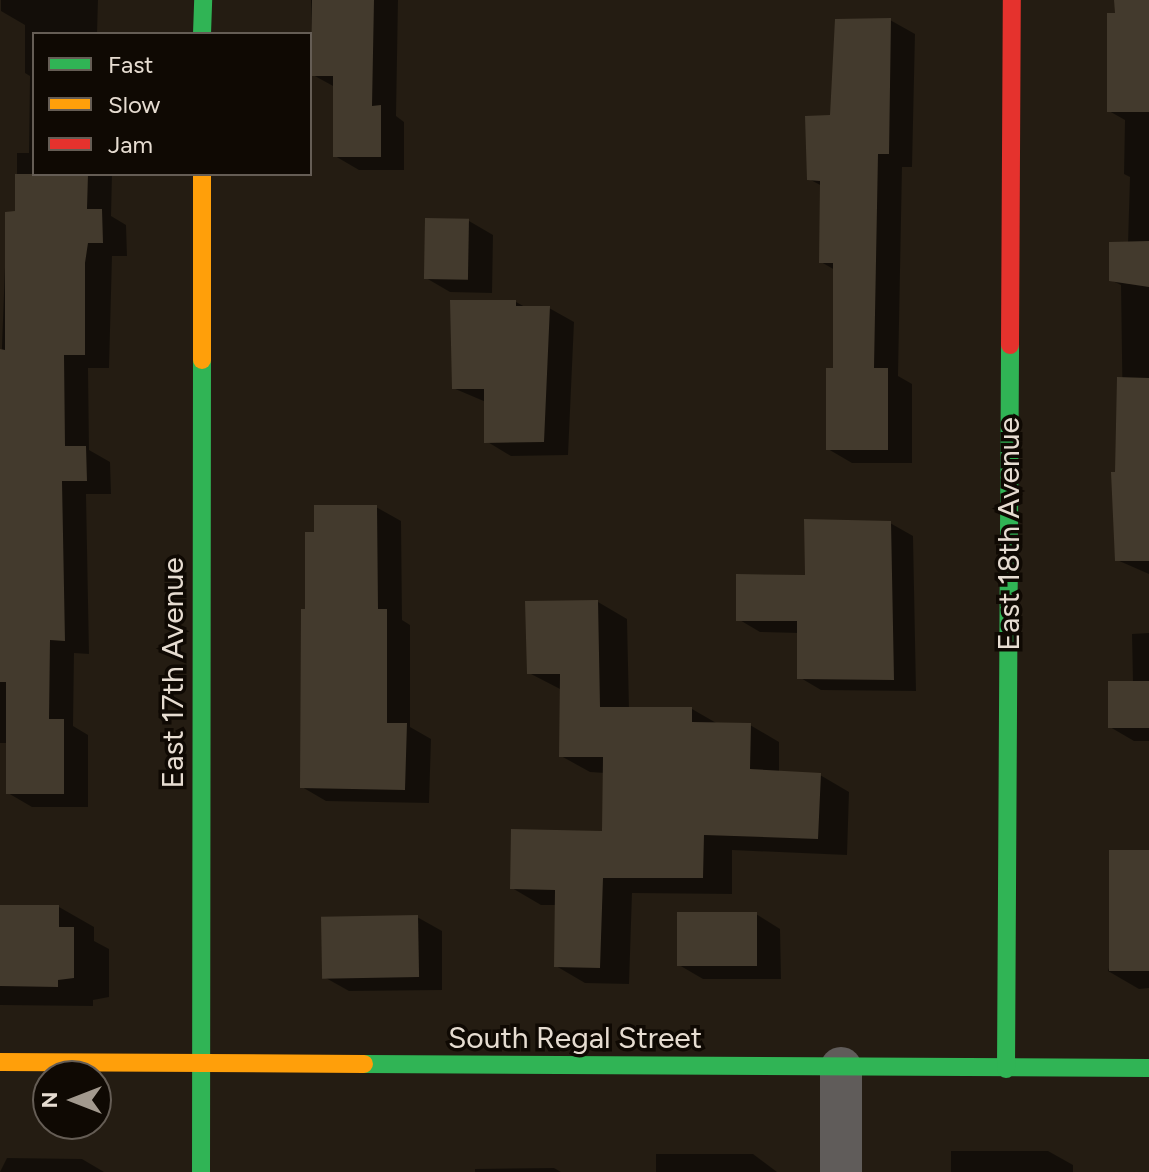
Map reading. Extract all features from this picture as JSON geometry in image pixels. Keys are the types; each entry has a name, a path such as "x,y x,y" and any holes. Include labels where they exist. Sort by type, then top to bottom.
{"street":[{"path":"202,32 203,0"},
{"name":"East 18th Avenue","path":"1006,1069 1012,0"},
{"name":"East 17th Avenue","path":"201,1172 202,176"},
{"name":"South Regal Street","path":"0,1062 1149,1068"},
{"path":"841,1068 841,1172"}],"building":[{"path":"312,0 374,0 372,106 381,105 381,157 333,157 333,76 312,76"},
{"path":"1114,0 1149,0 1149,112 1107,112 1107,13 1115,13"},
{"path":"891,18 889,154 878,154 874,368 888,368 888,450 826,450 826,368 833,368 833,263 819,263 820,181 807,180 805,116 830,115 835,19"},
{"path":"15,174 88,176 87,209 102,209 103,243 88,243 85,263 85,355 64,355 65,446 86,446 87,481 62,481 65,641 50,640 49,719 64,719 64,794 6,794 6,682 0,682 0,349 5,350 5,212 15,211"},
{"path":"425,218 469,219 468,280 424,279"},
{"path":"1149,241 1149,287 1109,281 1109,242"},
{"path":"450,300 516,300 516,306 550,306 544,442 484,443 484,389 452,389"},
{"path":"1117,377 1149,378 1149,561 1115,561 1111,472 1115,472"},
{"path":"314,505 377,505 378,609 387,609 387,723 407,723 405,790 300,788 301,609 305,609 305,532 314,532"},
{"path":"804,519 891,521 894,680 797,679 797,621 736,621 736,574 805,575"},
{"path":"598,600 600,707 692,707 692,722 751,723 750,769 821,773 818,839 704,835 703,878 603,878 600,968 554,967 555,890 510,889 511,829 602,831 603,757 559,757 560,674 527,674 525,601"},
{"path":"1108,681 1149,681 1149,728 1108,728"},
{"path":"1109,850 1149,850 1149,971 1109,971"},
{"path":"0,905 59,905 59,927 74,927 74,978 58,980 58,987 0,986"},
{"path":"677,912 757,912 757,966 677,966"},
{"path":"418,915 419,977 322,979 321,917"}],"traffic: fast":[{"path":"202,32 203,0"},
{"path":"1006,1069 1010,345"},
{"path":"201,1172 202,360"},
{"path":"364,1064 1149,1068"}],"traffic: slow":[{"path":"202,176 202,360"},
{"path":"0,1062 364,1064"}],"traffic: jam":[{"path":"1010,345 1012,0"}]}
